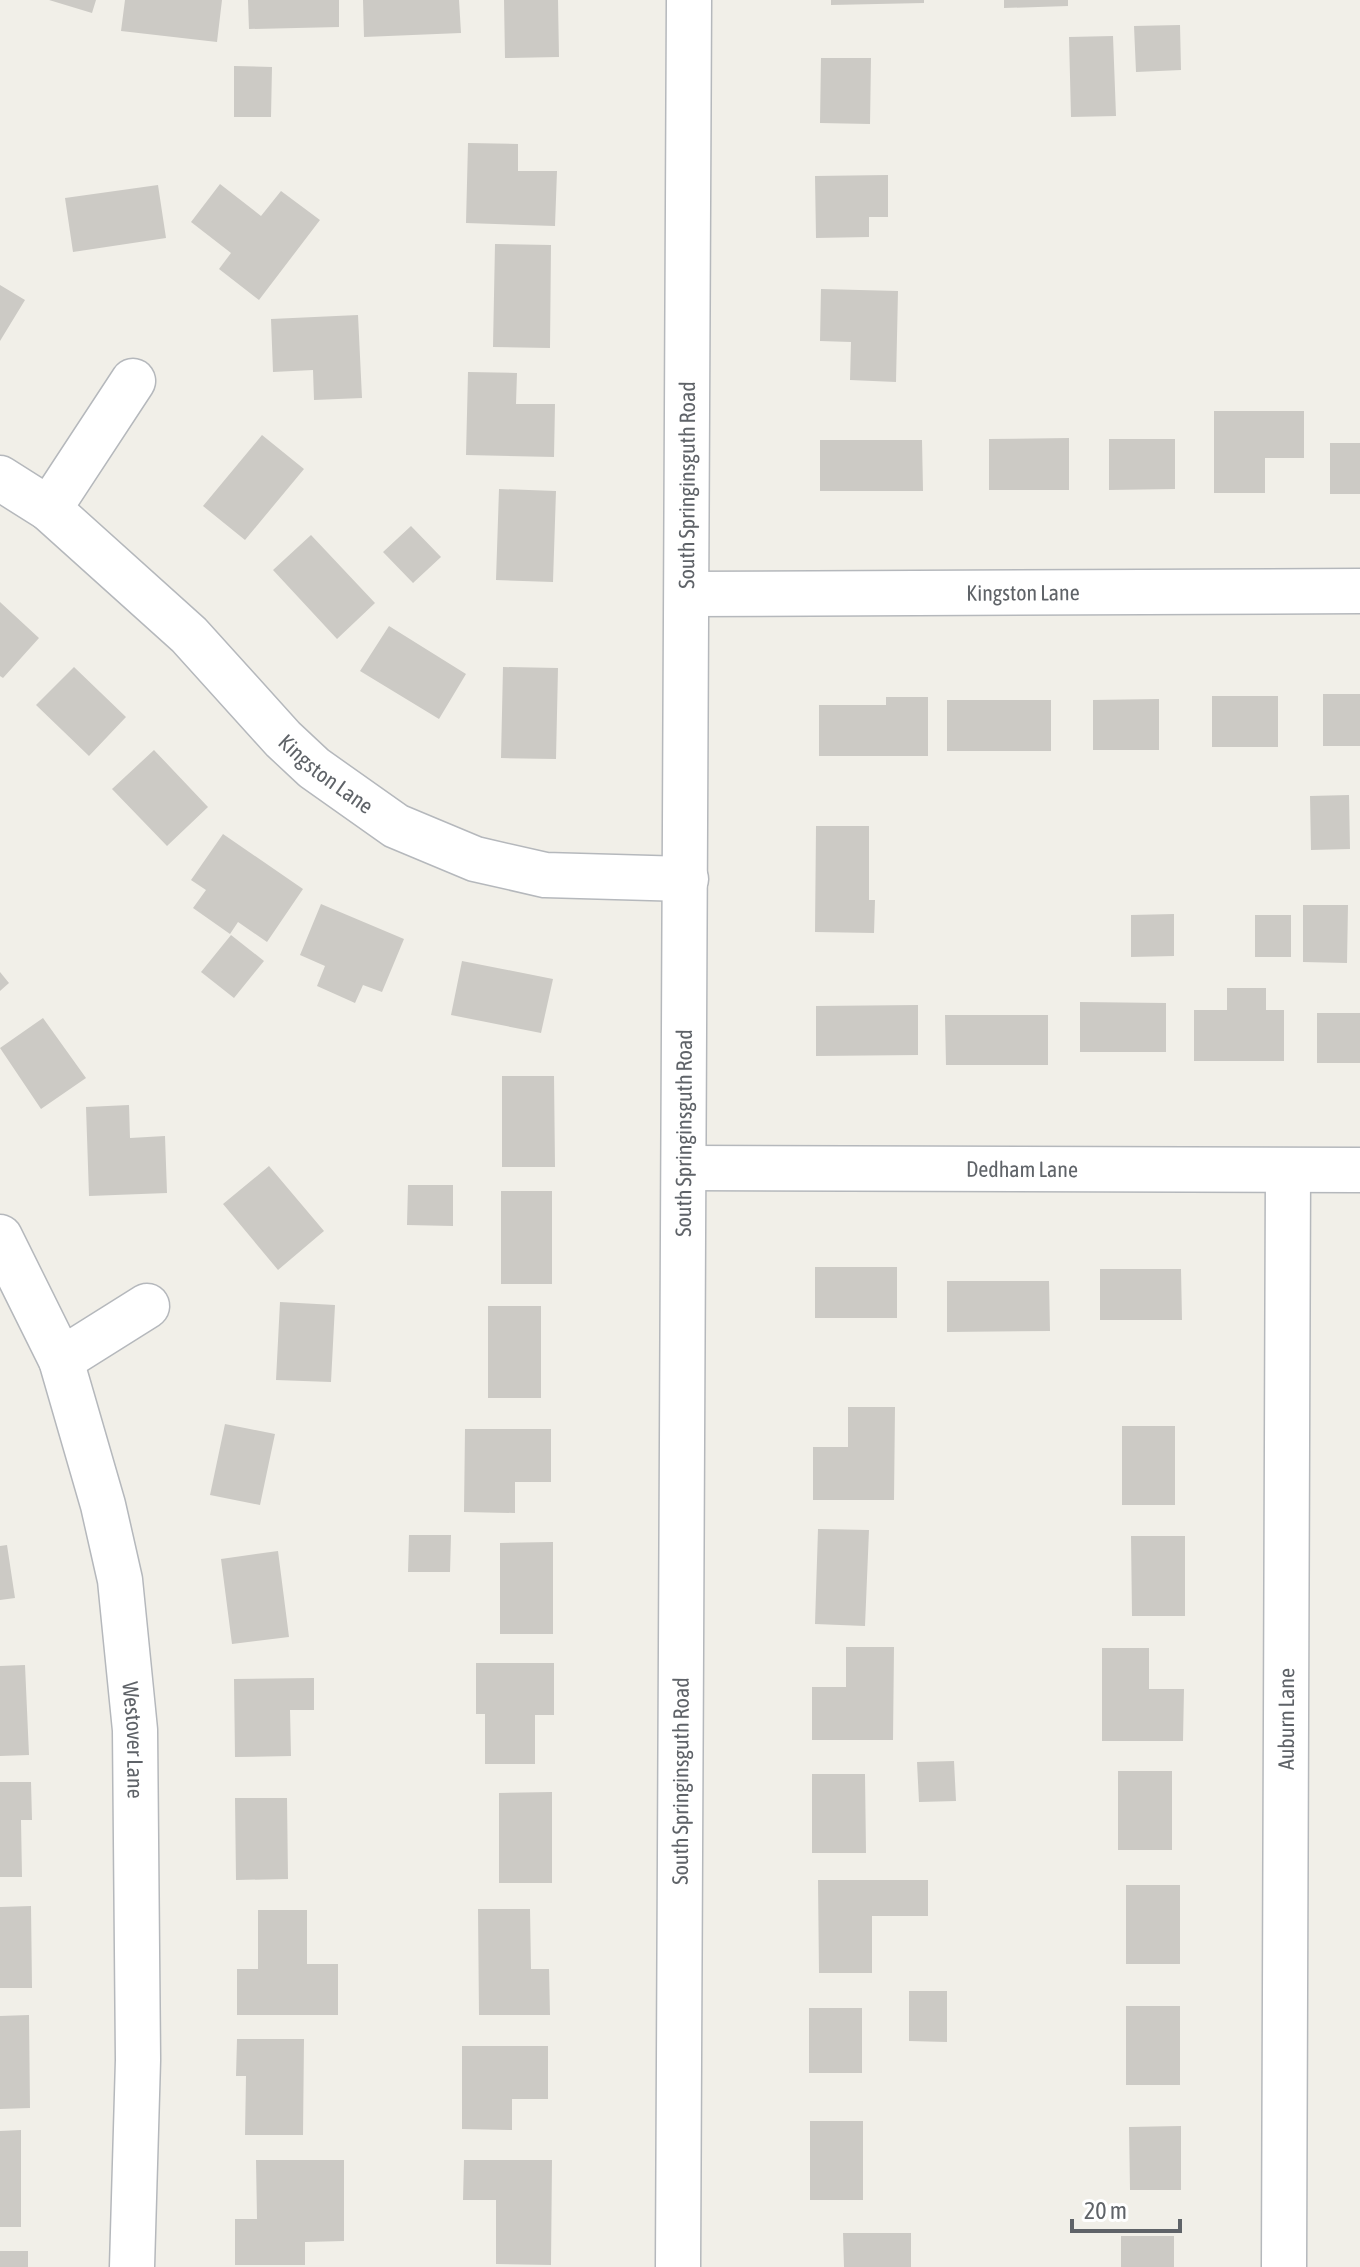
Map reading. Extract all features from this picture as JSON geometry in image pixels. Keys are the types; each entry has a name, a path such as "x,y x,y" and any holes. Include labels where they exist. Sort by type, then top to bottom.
{"street":[{"name":"South Springinsguth Road","path":"678,2267 689,0"},
{"path":"49,509 133,381"},
{"name":"Kingston Lane","path":"0,478 49,509 189,635 283,739 314,768 396,826 475,859 545,875 686,879"},
{"name":"Kingston Lane","path":"687,594 1360,591"},
{"name":"Dedham Lane","path":"684,1168 1360,1170"},
{"name":"Auburn Lane","path":"1284,2267 1288,1171"},
{"name":"Westover Lane","path":"0,1237 61,1360 103,1505 120,1580 135,1730 138,2060 132,2267"},
{"path":"61,1360 147,1306"}],"building":[{"path":"49,0 96,0 92,13"},
{"path":"125,0 222,0 217,42 121,31"},
{"path":"248,0 339,0 339,27 249,29"},
{"path":"363,0 459,0 461,33 364,37"},
{"path":"504,0 558,0 559,57 505,58"},
{"path":"831,0 924,0 924,3 831,5"},
{"path":"1004,0 1068,0 1068,6 1004,8"},
{"path":"1180,25 1181,70 1136,72 1134,26"},
{"path":"1113,36 1116,116 1071,117 1069,37"},
{"path":"821,58 871,58 870,124 820,123"},
{"path":"234,66 272,67 271,117 234,117"},
{"path":"468,143 518,144 518,171 557,171 555,226 466,223"},
{"path":"888,175 888,217 869,217 869,237 816,238 815,176"},
{"path":"220,184 261,216 281,191 320,220 259,300 219,269 231,253 191,222"},
{"path":"158,185 166,238 73,252 65,198"},
{"path":"495,244 551,245 550,348 493,347"},
{"path":"0,285 25,300 0,341"},
{"path":"821,289 898,291 896,382 850,380 851,342 820,341"},
{"path":"358,315 362,398 314,400 313,370 273,372 271,319"},
{"path":"468,372 517,373 516,404 555,404 554,457 466,455"},
{"path":"1214,411 1304,411 1304,458 1265,458 1265,493 1214,493"},
{"path":"262,435 304,469 245,540 203,506"},
{"path":"1069,438 1069,490 989,490 989,439"},
{"path":"1109,439 1175,439 1175,489 1109,490"},
{"path":"820,440 922,440 923,491 820,491"},
{"path":"1330,443 1360,443 1360,494 1330,494"},
{"path":"499,489 556,491 553,582 496,580"},
{"path":"411,526 441,557 413,583 383,552"},
{"path":"311,535 375,603 337,639 273,570"},
{"path":"0,602 39,638 3,678 0,676"},
{"path":"389,626 466,674 439,719 360,671"},
{"path":"74,667 126,717 89,756 36,705"},
{"path":"503,667 558,668 556,759 501,758"},
{"path":"1323,694 1360,694 1360,746 1323,746"},
{"path":"1212,696 1278,696 1278,747 1212,747"},
{"path":"886,697 928,697 928,756 819,756 819,705 886,705"},
{"path":"1159,699 1159,750 1093,750 1093,700"},
{"path":"947,700 1051,700 1051,751 947,751"},
{"path":"154,750 208,807 167,846 112,789"},
{"path":"1349,795 1350,849 1311,850 1310,796"},
{"path":"816,826 869,826 869,900 875,900 874,933 815,932"},
{"path":"223,834 303,889 267,942 238,922 230,934 193,908 206,890 191,880"},
{"path":"321,904 404,939 382,992 363,985 355,1003 317,986 325,966 300,955"},
{"path":"1303,905 1348,905 1347,963 1303,962"},
{"path":"1174,914 1174,956 1131,957 1131,915"},
{"path":"1255,915 1291,915 1291,957 1255,957"},
{"path":"231,935 264,961 234,998 201,972"},
{"path":"462,961 553,979 541,1033 451,1015"},
{"path":"0,972 9,983 0,991"},
{"path":"1227,988 1266,988 1266,1010 1284,1010 1284,1061 1194,1061 1194,1010 1227,1010"},
{"path":"1080,1002 1166,1003 1166,1052 1080,1052"},
{"path":"918,1005 918,1055 816,1056 816,1006"},
{"path":"1317,1013 1360,1013 1360,1063 1317,1063"},
{"path":"945,1015 1048,1015 1048,1065 946,1065"},
{"path":"43,1018 86,1078 41,1109 0,1048"},
{"path":"502,1076 554,1076 555,1167 502,1167"},
{"path":"129,1105 130,1138 165,1136 167,1193 89,1196 86,1107"},
{"path":"269,1166 324,1231 278,1270 223,1204"},
{"path":"408,1185 453,1185 453,1226 407,1225"},
{"path":"501,1191 552,1191 552,1284 501,1284"},
{"path":"815,1267 897,1267 897,1318 815,1318"},
{"path":"1100,1269 1181,1269 1182,1320 1100,1320"},
{"path":"947,1281 1049,1281 1050,1331 947,1332"},
{"path":"280,1302 335,1305 331,1382 276,1380"},
{"path":"488,1306 541,1306 541,1398 488,1398"},
{"path":"848,1407 895,1407 894,1500 813,1500 813,1447 848,1447"},
{"path":"225,1424 275,1434 260,1505 210,1495"},
{"path":"1122,1426 1175,1426 1175,1505 1122,1505"},
{"path":"465,1429 551,1429 551,1482 515,1482 515,1513 464,1512"},
{"path":"818,1529 869,1530 865,1626 815,1624"},
{"path":"409,1535 451,1535 450,1572 408,1572"},
{"path":"1131,1536 1185,1536 1185,1616 1132,1616"},
{"path":"553,1542 553,1634 500,1634 500,1543"},
{"path":"7,1545 15,1598 0,1600 0,1546"},
{"path":"278,1551 289,1637 232,1644 221,1559"},
{"path":"846,1647 894,1647 893,1740 812,1740 812,1687 846,1687"},
{"path":"1102,1648 1149,1648 1149,1689 1184,1689 1183,1741 1102,1741"},
{"path":"476,1663 554,1663 554,1715 535,1715 535,1764 485,1764 485,1714 476,1714"},
{"path":"25,1665 29,1755 0,1756 0,1666"},
{"path":"314,1678 314,1710 290,1710 291,1756 235,1757 234,1679"},
{"path":"954,1761 956,1801 919,1802 917,1762"},
{"path":"1118,1771 1172,1771 1172,1850 1118,1850"},
{"path":"812,1774 865,1774 866,1853 812,1853"},
{"path":"0,1782 31,1782 32,1820 21,1820 22,1877 0,1877"},
{"path":"552,1792 552,1883 499,1883 499,1793"},
{"path":"235,1798 287,1798 288,1879 236,1880"},
{"path":"818,1880 928,1880 928,1916 872,1916 872,1973 819,1973"},
{"path":"1126,1885 1180,1885 1180,1964 1126,1964"},
{"path":"31,1906 32,1988 0,1988 0,1907"},
{"path":"478,1909 530,1909 531,1969 549,1969 550,2015 479,2015"},
{"path":"258,1910 307,1910 307,1964 338,1964 338,2015 237,2015 237,1969 258,1969"},
{"path":"909,1991 947,1991 947,2042 909,2041"},
{"path":"1126,2006 1180,2006 1180,2085 1126,2085"},
{"path":"809,2008 862,2008 862,2073 809,2073"},
{"path":"29,2015 30,2108 0,2109 0,2016"},
{"path":"237,2039 304,2039 303,2135 245,2135 246,2076 236,2076"},
{"path":"462,2046 548,2046 548,2099 512,2099 512,2130 462,2129"},
{"path":"810,2121 863,2121 863,2200 810,2200"},
{"path":"1181,2126 1181,2190 1130,2190 1129,2127"},
{"path":"21,2130 21,2227 0,2227 0,2131"},
{"path":"256,2160 344,2160 344,2241 305,2242 305,2265 235,2265 235,2219 257,2219"},
{"path":"464,2160 552,2160 551,2265 496,2264 496,2200 463,2200"},
{"path":"843,2233 911,2233 911,2267 844,2267"},
{"path":"1121,2236 1174,2236 1174,2267 1121,2267"},
{"path":"0,2251 28,2251 28,2267 0,2267"}]}
